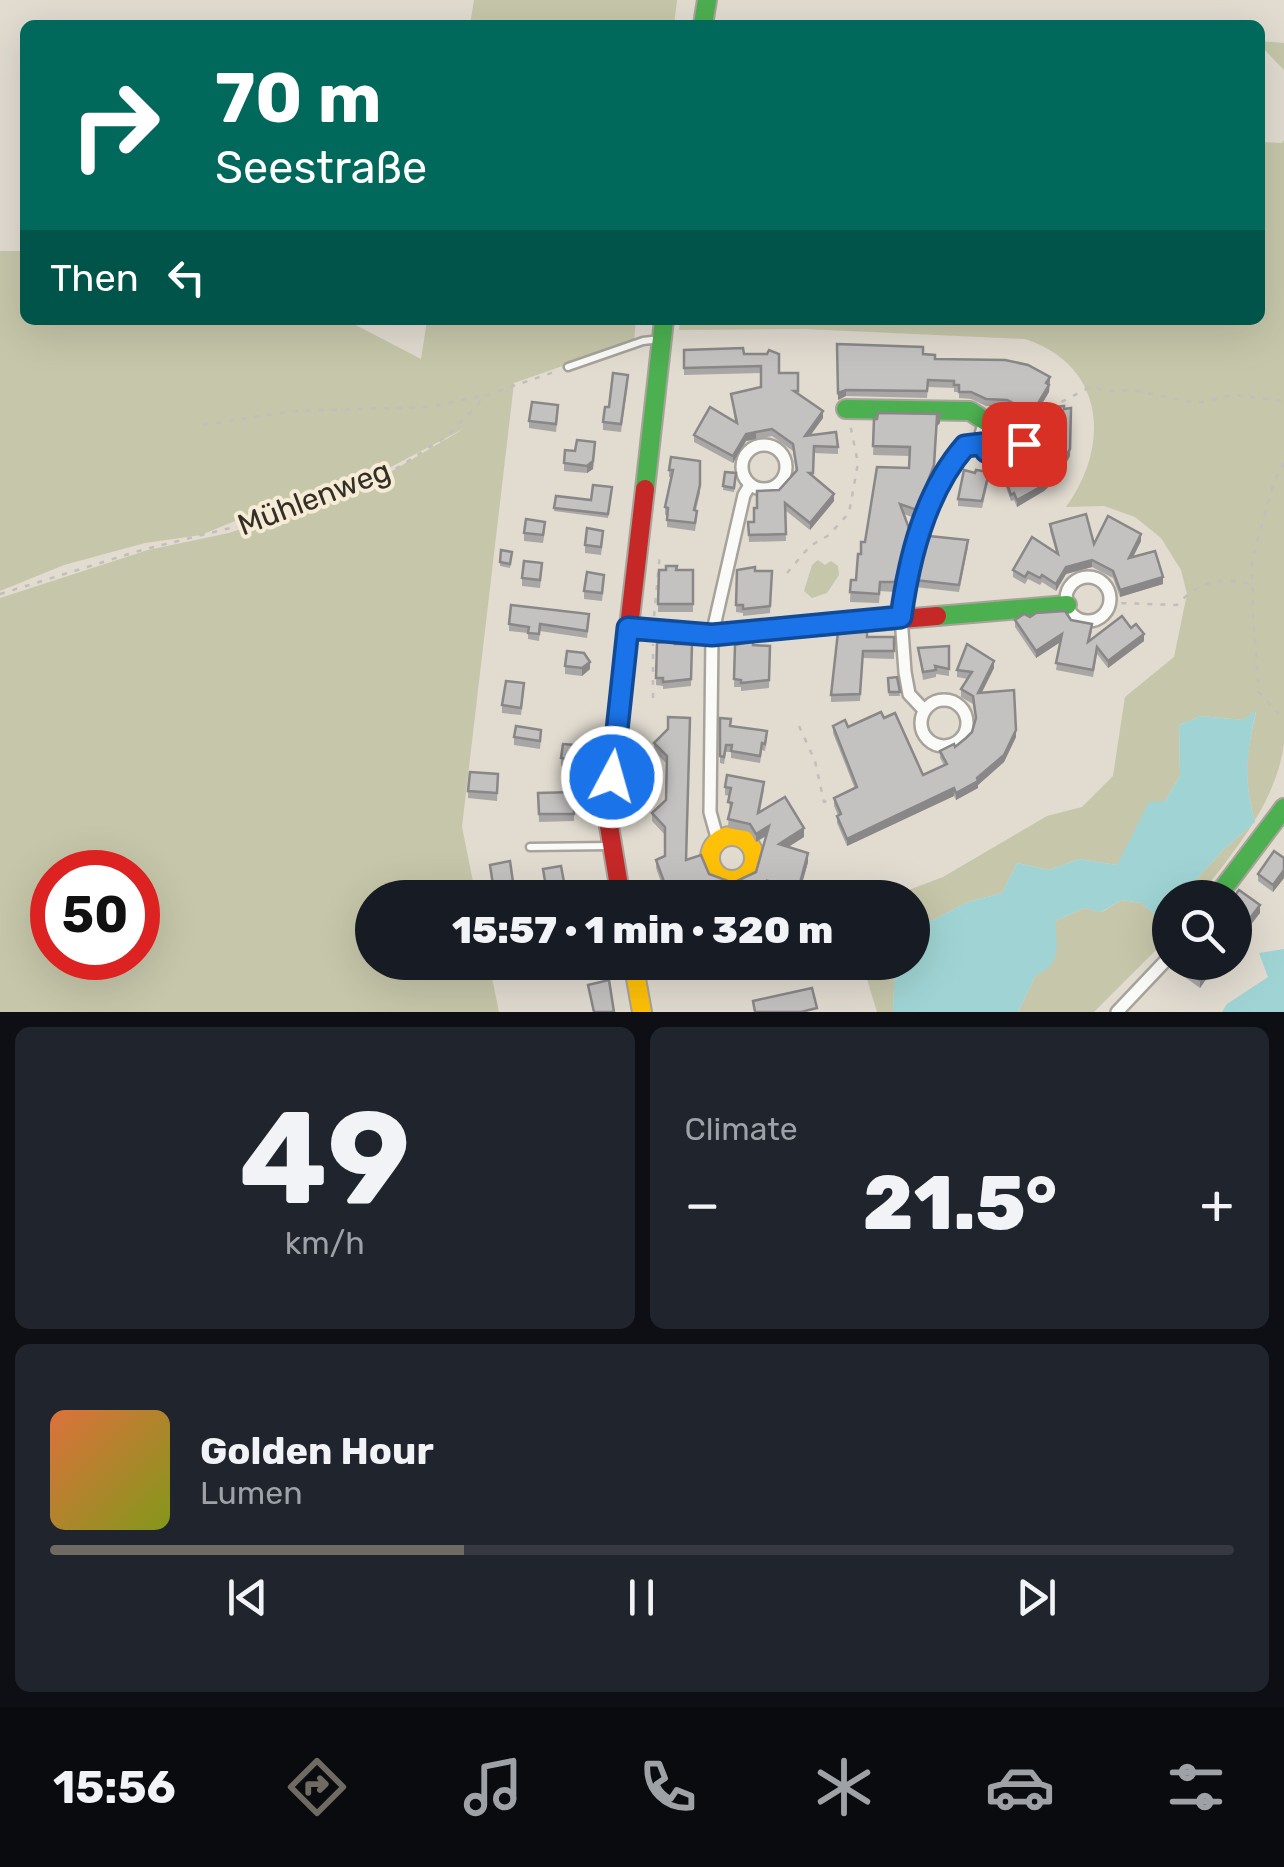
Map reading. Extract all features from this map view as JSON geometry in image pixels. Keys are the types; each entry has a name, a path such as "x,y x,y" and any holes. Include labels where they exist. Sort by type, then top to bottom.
{"street":[{"path":"618,880 609,798 663,330"},
{"path":"846,408 970,411 987,422"},
{"path":"1002,415 1020,423 1024,444 1014,456 999,459 986,451 982,431 987,422 1002,415"},
{"path":"924,710 909,694 901,617 906,583 934,493 950,463 965,446 982,444"},
{"path":"718,841 710,812 712,635 744,495 750,485"},
{"path":"1080,578 1102,581 1106,586 1109,606 1100,617 1086,620 1073,614 1067,605 1070,588 1080,578"},
{"path":"628,628 712,635 1067,605"},
{"path":"940,700 955,702 966,714 964,736 952,745 930,742 921,730 924,710 940,700"},
{"path":"1230,880 1284,808"},
{"path":"1117,1012 1152,975"},
{"path":"636,980 642,1012"}],"lane":[{"path":"568,367 643,342 663,330"},
{"path":"530,847 612,846"}],"path":[{"name":"Mühlenweg","path":"0,594 142,550 290,513 378,480 446,437 487,395 568,367"},
{"path":"1020,423 1090,387 1132,390 1198,403 1234,395 1284,401"},
{"path":"202,425 293,411 431,407 487,395"},
{"path":"787,573 810,546 829,535 849,513 858,463 846,408"},
{"path":"1284,463 1275,479 1252,560 1259,692 1284,720"},
{"path":"653,698 653,630 660,553"},
{"path":"1109,606 1178,604 1199,584 1211,581 1253,584"},
{"path":"799,726 815,761 824,802 834,799"}],"green space":[{"path":"474,0 677,0 675,20 471,20"},
{"path":"1265,41 1284,43 1284,70 1265,50"},
{"path":"1284,140 1284,744 1272,786 1255,820 1247,767 1256,712 1243,720 1201,716 1179,725 1180,776 1165,801 1132,838 1117,865 1079,859 1049,870 1017,863 1002,893 968,902 930,921 930,882 1047,816 1082,807 1113,776 1125,697 1174,657 1187,594 1181,570 1161,538 1135,517 1104,506 1066,507 1090,458 1092,409 1085,387 1052,351 1025,339 805,329 679,330 680,325 1265,325 1265,142"},
{"path":"0,251 20,251 20,325 356,325 421,359 426,325 636,325 634,341 514,383 462,827 473,880 355,880 355,980 492,980 499,1012 0,1012 0,598 148,550 229,533 291,512 377,480 465,428 370,478 247,516 201,535 145,543 64,565 0,591"},
{"path":"818,560 838,566 839,575 827,593 812,598 804,591 812,565"},
{"path":"1252,825 1212,880 1196,880"},
{"path":"1122,900 1141,903 1152,912 1152,954 1094,1012 1018,1012 1055,921 1085,908 1102,912"},
{"path":"867,980 894,980 893,1012 877,1012"}],"water":[{"path":"1256,710 1248,766 1255,822 1196,880 1152,880 1152,912 1141,903 1122,900 1101,912 1085,908 1055,921 1054,960 1036,975 1018,1012 893,1012 894,980 930,980 930,921 968,902 1002,893 1017,863 1049,870 1079,859 1117,865 1149,802 1165,801 1180,776 1179,725 1201,716 1243,720"},
{"path":"1284,949 1284,1012 1222,1012 1227,1004 1268,977 1259,953"}],"building":[{"path":"837,344 923,347 923,354 935,355 935,359 1005,360 1028,365 1050,377 1034,410 1071,408 1070,449 1044,485 1017,500 1014,493 1011,495 1000,464 1022,456 1033,442 1031,412 1007,400 959,392 954,381 928,380 927,391 838,393"},
{"path":"743,348 744,354 767,354 769,350 779,354 779,373 798,373 798,391 794,391 823,411 805,436 836,432 838,447 814,446 813,473 809,473 834,494 810,523 785,503 786,534 749,535 748,522 754,522 757,491 779,490 797,470 793,444 772,429 746,434 733,456 694,435 710,407 737,423 731,394 761,387 761,366 684,368 684,350"},
{"path":"613,373 628,375 621,424 603,422"},
{"path":"532,402 558,405 556,424 529,421"},
{"path":"878,413 940,414 934,465 917,510 900,504 910,531 895,582 880,582 879,594 850,592 851,580 856,580 861,542 865,542 877,467 909,468 910,447 873,446 874,419"},
{"path":"577,440 595,442 593,461 587,466 564,463 565,450 575,451"},
{"path":"671,457 700,461 695,523 667,520"},
{"path":"964,470 989,472 982,501 958,499"},
{"path":"725,472 736,473 734,488 723,486"},
{"path":"593,485 612,487 608,514 554,508 556,496 591,500"},
{"path":"1086,514 1094,544 1108,516 1141,534 1129,558 1155,551 1163,577 1120,590 1113,571 1092,560 1066,567 1056,584 1042,575 1040,578 1028,572 1025,577 1013,570 1032,537 1058,554 1050,524"},
{"path":"526,519 545,522 543,535 524,533"},
{"path":"587,528 603,531 601,547 585,545"},
{"path":"929,536 968,540 959,585 915,580"},
{"path":"501,550 512,552 510,564 500,562"},
{"path":"524,561 542,563 540,580 522,578"},
{"path":"666,566 693,570 693,604 658,604 659,570 666,570"},
{"path":"755,567 755,571 772,571 770,606 743,609 743,605 736,605 737,570"},
{"path":"587,572 604,575 602,593 584,591"},
{"path":"511,605 589,614 587,631 540,624 539,634 528,633 529,627 509,624"},
{"path":"1065,611 1071,620 1092,624 1088,642 1122,616 1131,628 1136,624 1144,634 1108,661 1097,647 1093,670 1056,663 1062,634 1036,651 1015,620 1024,614 1030,617"},
{"path":"838,632 894,637 894,651 863,651 860,694 831,695"},
{"path":"675,640 675,644 692,644 691,679 663,682 663,678 656,678 657,643"},
{"path":"753,641 753,645 770,646 769,680 741,683 734,679 735,645"},
{"path":"967,644 994,661 978,693 1014,690 1016,730 1004,755 978,781 956,793 954,788 847,839 834,798 857,787 833,726 845,720 848,727 881,712 884,718 895,713 923,775 947,764 940,751 954,744 955,747 966,738 976,718 973,696 961,689 972,672 957,670"},
{"path":"949,646 949,669 935,666 936,670 923,672 918,648"},
{"path":"567,651 584,653 590,662 582,668 565,666"},
{"path":"897,677 900,692 889,692 888,678"},
{"path":"506,681 524,683 521,708 502,705"},
{"path":"668,717 690,718 686,860 701,855 709,874 725,880 663,880 656,860 665,856 665,827 652,813 666,800 667,756 654,743 668,729"},
{"path":"720,718 731,719 730,726 767,731 760,756 731,751 732,745 726,745 724,757 720,756"},
{"path":"516,726 541,730 540,741 514,737"},
{"path":"563,744 586,746 585,761 561,758"},
{"path":"470,772 498,774 497,793 468,791"},
{"path":"727,775 764,782 758,813 785,797 804,828 779,844 808,853 801,880 739,880 756,872 769,826 756,834 750,824 728,819 732,803 728,802 731,788 725,787"},
{"path":"574,792 574,814 539,814 538,793"},
{"path":"1274,851 1284,858 1284,870 1273,885 1258,874"},
{"path":"510,861 513,880 492,880 490,865"},
{"path":"561,866 564,880 545,880 543,869"},
{"path":"1252,899 1260,905 1252,916"},
{"path":"609,980 614,1012 594,1012 588,985"},
{"path":"812,988 817,1008 755,1012 753,1001"}],"traffic: fast":[{"path":"704,20 707,0"},
{"path":"645,489 663,325"},
{"path":"846,409 970,411 987,422"},
{"path":"937,616 1067,605"},
{"path":"1230,880 1284,808"}],"traffic: slow":[{"path":"732,836 747,843 754,858 747,873 732,880 717,873 710,858 717,843 732,836"},
{"path":"636,980 642,1012"}],"traffic: jam":[{"path":"618,880 609,799 645,489"},
{"path":"628,628 712,635 937,616"}],"route":[{"path":"612,777 628,628 712,635 901,617 920,535 934,493 950,463 965,446 982,444 992,456 1007,459 1024,444"}]}
